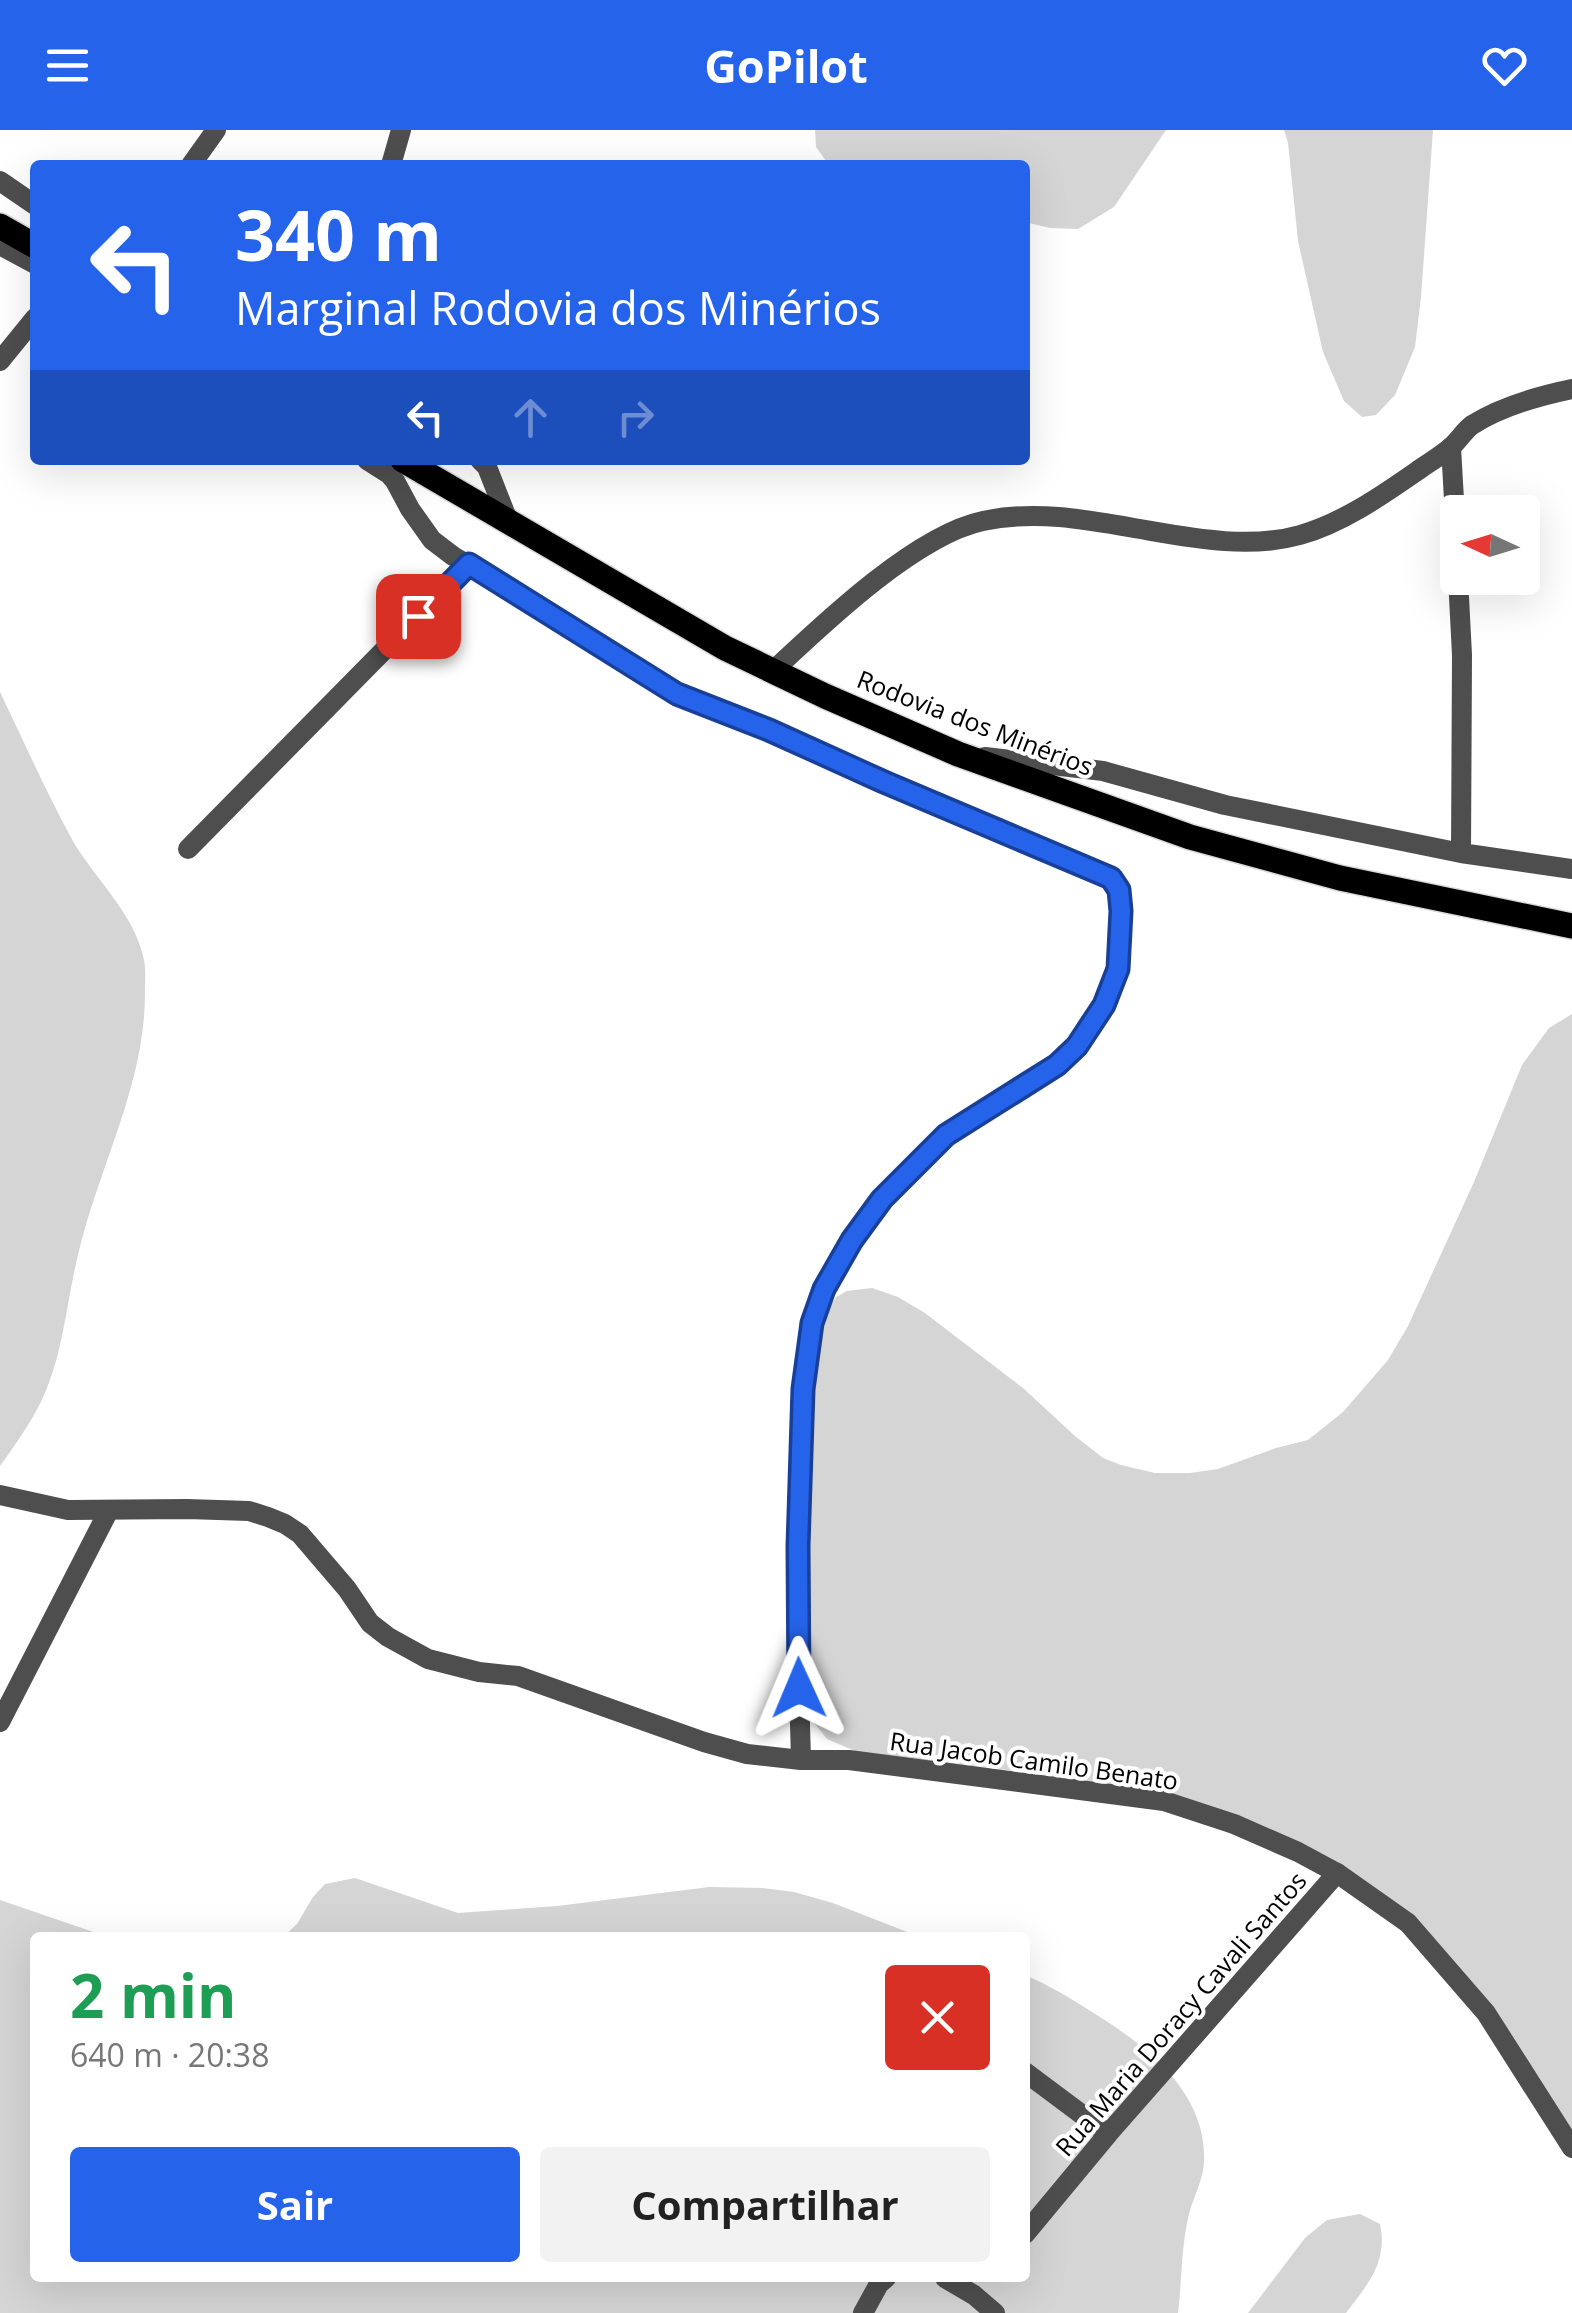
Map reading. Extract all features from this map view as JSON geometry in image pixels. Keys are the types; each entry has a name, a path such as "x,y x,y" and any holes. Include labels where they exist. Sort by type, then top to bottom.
{"main road":[{"path":"0,226 30,243"},
{"name":"Rodovia dos Minérios","path":"412,465 725,648 958,754 1190,837 1340,878 1572,926"}],"street":[{"path":"195,160 216,130"},
{"path":"392,160 400,130"},
{"path":"0,181 30,202"},
{"path":"0,245 30,261"},
{"path":"0,361 30,324"},
{"path":"774,670 900,562 945,534 982,521 1071,516 1236,542 1298,536 1328,526 1396,486 1451,447 1469,428 1507,408 1572,389"},
{"path":"1451,447 1454,495"},
{"path":"375,465 395,481 432,540 677,694 1111,878 1119,890 1118,969 1104,1005 1077,1046 1057,1065 946,1135 882,1199 852,1240 824,1289 812,1323 803,1389 797,1617 801,1760"},
{"path":"485,465 509,522"},
{"path":"188,848 469,564"},
{"path":"1459,595 1461,853"},
{"path":"958,754 1103,771 1225,805 1461,853 1572,869"},
{"name":"Rua Jacob Camilo Benato","path":"0,1495 68,1510 249,1511 268,1517 300,1534 370,1623 428,1658 479,1672 518,1676 747,1754 849,1760 1164,1801 1234,1824 1337,1873 1408,1923 1486,2013 1572,2148"},
{"path":"0,1722 109,1510"},
{"name":"Rua Maria Doracy Cavali Santos","path":"1030,2228 1337,1873"},
{"path":"1030,2076 1108,2134"},
{"path":"864,2313 881,2282"},
{"path":"951,2282 995,2313"},
{"path":"974,2295 985,2282"}],"shaded area":[{"path":"815,130 1166,130 1114,207 1078,229 1030,223 1030,160 825,160 816,147"},
{"path":"1284,130 1433,130 1415,347 1395,395 1376,415 1362,417 1344,401 1323,352 1298,241"},
{"path":"0,692 74,843 132,928 144,960 145,975 138,1058 87,1222 53,1372 32,1419 0,1466"},
{"path":"1572,1014 1572,2152 1480,2015 1362,1888 1151,1794 1025,1772 862,1754 827,1739 811,1719 801,1691 813,1380 823,1319 836,1297 847,1291 872,1288 898,1297 1023,1388 1103,1458 1121,1465 1155,1473 1190,1473 1218,1469 1308,1440 1343,1412 1388,1360 1408,1326 1474,1182 1522,1065 1549,1028"},
{"path":"355,1878 458,1913 557,1906 709,1887 763,1888 833,1903 907,1932 288,1932 325,1884"},
{"path":"0,1900 93,1932 30,1932 30,2282 1030,2282 1030,1977 1112,2025 1152,2056 1185,2093 1203,2138 1204,2163 1186,2226 1178,2313 0,2313"},
{"path":"1360,2214 1380,2224 1381,2250 1374,2272 1346,2313 1248,2313 1305,2238 1327,2220"}],"route":[{"path":"418,616 469,564 677,694 1111,878 1119,890 1118,969 1104,1005 1077,1046 1057,1065 946,1135 882,1199 852,1240 824,1289 812,1323 803,1389 799,1688"}]}
